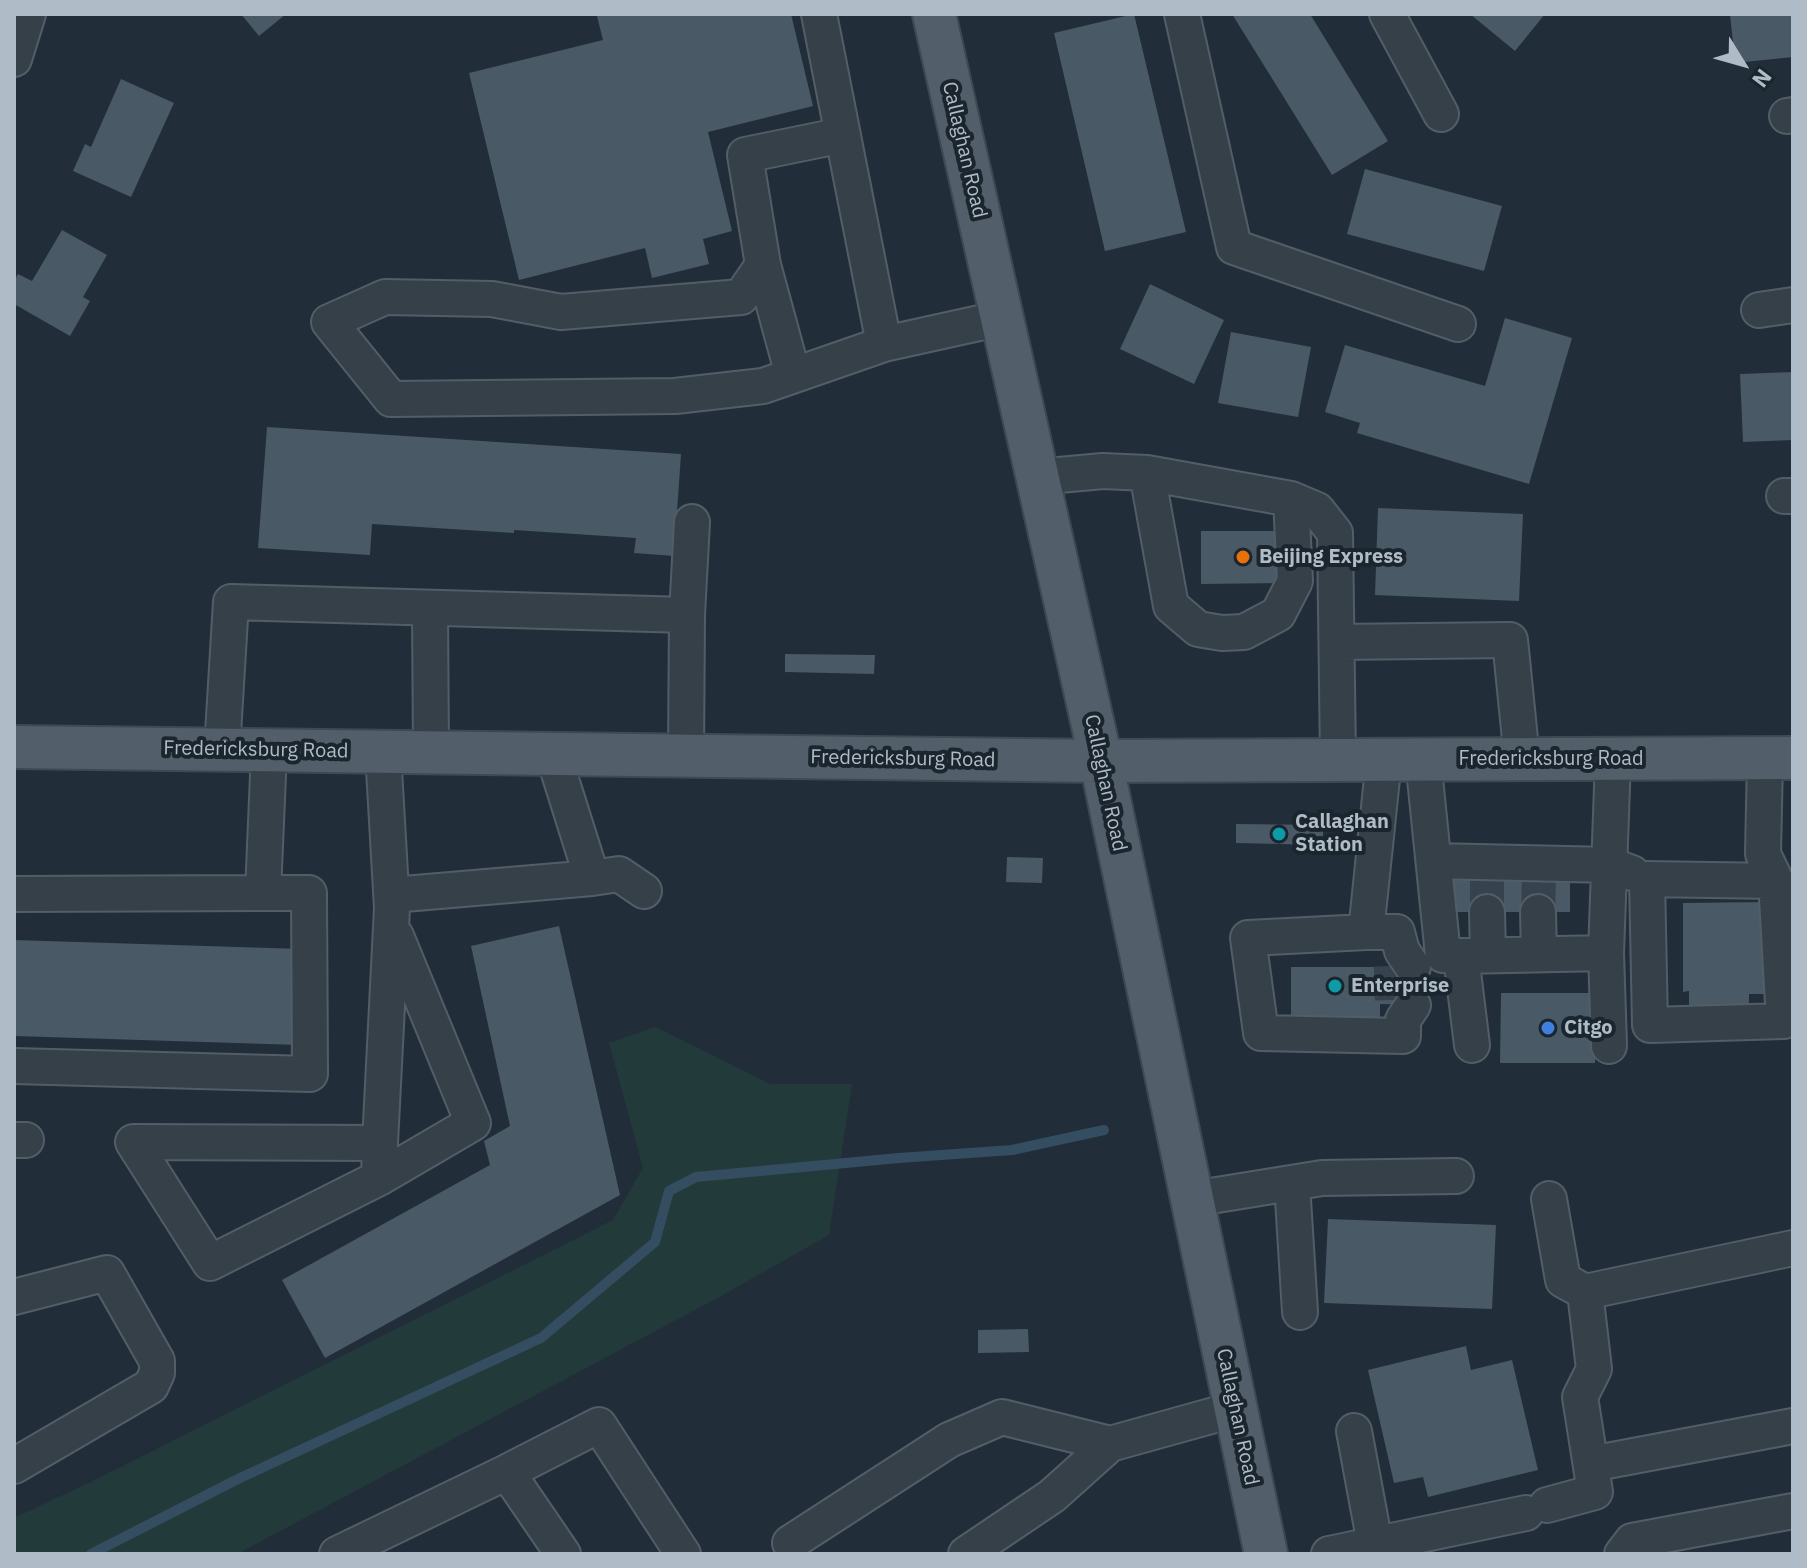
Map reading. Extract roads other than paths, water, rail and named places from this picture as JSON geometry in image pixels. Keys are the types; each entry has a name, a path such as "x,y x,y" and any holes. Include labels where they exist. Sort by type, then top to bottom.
{"main road":[{"name":"Callaghan Road","path":"934,14 1101,761 1266,1554"},
{"name":"Fredericksburg Road","path":"14,747 1101,761 1779,758"}],"street":[{"path":"14,59 28,14"},
{"path":"819,14 884,344"},
{"path":"1182,14 1234,247 1458,324"},
{"path":"1387,14 1441,114"},
{"path":"793,375 763,265 745,155 843,135"},
{"path":"763,265 741,297 561,312 492,299 385,297 329,322 391,399 675,396 763,386 884,344 1002,318"},
{"path":"1759,310 1793,305"},
{"path":"1037,477 1103,471 1147,473 1291,499 1317,510 1335,533 1338,759"},
{"path":"1147,473 1171,606 1198,629 1222,633 1244,632 1278,614 1295,581 1291,499"},
{"path":"686,755 687,615 692,522"},
{"path":"222,750 231,602 687,615"},
{"path":"430,609 431,753"},
{"path":"1337,642 1510,640 1522,759"},
{"path":"263,893 269,751"},
{"path":"379,1178 392,910 383,752"},
{"path":"553,754 592,878"},
{"path":"1647,879 1650,1025 1784,1021 1776,881 1763,854 1779,758"},
{"path":"1403,759 1434,861 1443,955 1606,953"},
{"path":"1366,932 1403,759"},
{"path":"1609,1046 1606,953 1613,759"},
{"path":"1434,861 1487,869 1539,870 1610,865 1647,879 1776,881"},
{"path":"392,910 619,874 644,891"},
{"path":"14,894 309,893 310,1074 14,1066"},
{"path":"380,1143 133,1142 210,1263 379,1178 473,1123 392,910"},
{"path":"1472,1045 1474,955 1487,912"},
{"path":"1538,912 1539,954"},
{"path":"1402,961 1397,932 1248,938 1261,1033 1403,1036 1403,1010"},
{"path":"1192,1199 1322,1178 1456,1176"},
{"path":"1292,1183 1300,1312"},
{"path":"1549,1199 1563,1280 1585,1292 1793,1248"},
{"path":"14,1297 107,1273 157,1361 157,1373 151,1386 14,1466"},
{"path":"1329,1554 1537,1509 1595,1492 1580,1397 1594,1369 1585,1292"},
{"path":"966,1554 1052,1496 1110,1444 1236,1409"},
{"path":"787,1550 949,1440 1002,1417 1110,1444"},
{"path":"337,1554 599,1425 683,1554"},
{"path":"1591,1464 1793,1426"},
{"path":"1354,1431 1375,1544"},
{"path":"507,1472 563,1554"},
{"path":"1622,1554 1632,1541 1793,1511"}],"waterway":[{"path":"91,1554 238,1479 541,1338 655,1242 669,1191 696,1177 1012,1150 1104,1130"}],"tunnel":[{"path":"1487,876 1487,912"},
{"path":"1538,912 1539,876"},
{"path":"1391,966 1392,1005"}],"place":[{"name":"Beijing Express","path":"1243,557"},
{"name":"Callaghan Station","path":"1279,834"},
{"name":"Enterprise","path":"1335,986"},
{"name":"Citgo","path":"1548,1028"}]}
